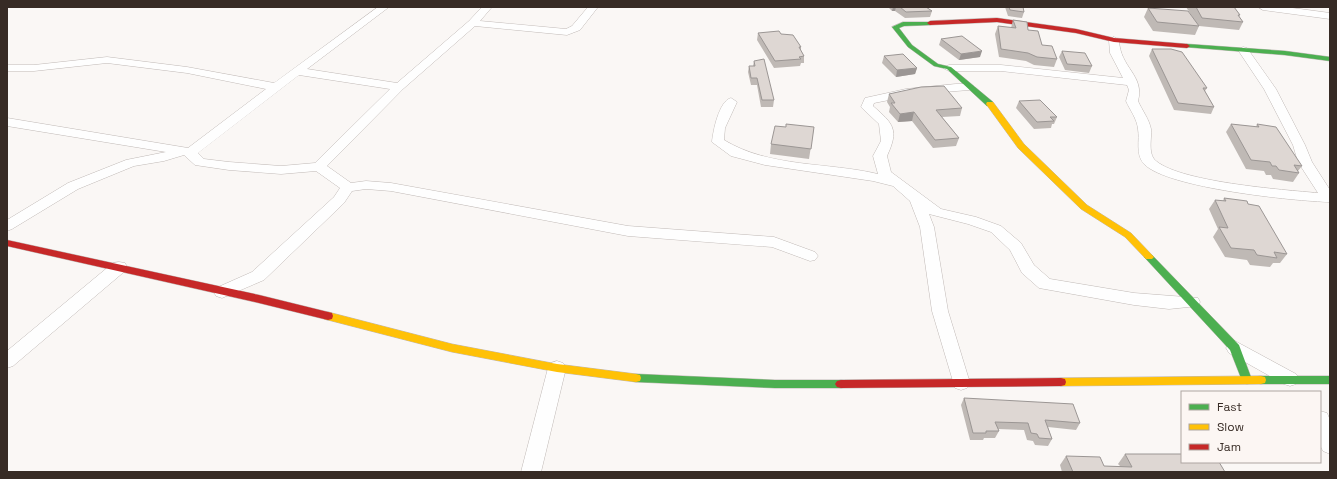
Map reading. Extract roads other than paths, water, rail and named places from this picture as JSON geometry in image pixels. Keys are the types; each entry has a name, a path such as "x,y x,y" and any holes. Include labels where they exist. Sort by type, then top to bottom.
{"street":[{"path":"7,226 72,186 132,163 186,152 384,7"},
{"path":"319,167 399,87 473,23 487,7"},
{"path":"473,23 567,32 576,28 593,7"},
{"path":"1263,7 1330,16"},
{"path":"1133,82 1000,68 949,68 936,64 927,59 910,46 895,27 903,24 997,20 1076,31 1114,40 1242,50 1330,59"},
{"path":"1114,40 1121,66 1133,82 1135,90 1132,101 1144,126 1144,148 1150,162 1164,172 1220,185 1278,194 1329,198"},
{"path":"1242,50 1270,89 1299,145 1306,162 1329,198"},
{"path":"7,68 34,68 76,62 107,60 187,70 275,87"},
{"path":"949,68 993,107 1021,146 1079,202 1128,235 1235,348 1302,384"},
{"path":"297,71 399,87"},
{"path":"969,87 935,87 907,91 869,101 867,107 885,123 887,141 880,156 885,174 936,213 971,220 996,229 1016,248 1028,269 1045,284 1134,299 1169,303 1192,302"},
{"path":"731,102 720,128 718,142 736,153 765,161 873,177 898,183"},
{"path":"7,122 186,152 200,162 281,170 319,167 348,187 366,185 391,187 628,231 774,242 810,256"},
{"path":"222,292 258,276 339,200 348,187"},
{"path":"916,199 927,227 940,311 961,383"},
{"path":"7,243 259,299 452,348 557,368 638,378 775,384 1247,380 1302,384 1330,380"},
{"path":"7,361 120,267"},
{"path":"258,276 259,299"},
{"path":"1235,348 1247,380"},
{"path":"531,472 557,368"},
{"path":"1321,422 1330,445"}]}
